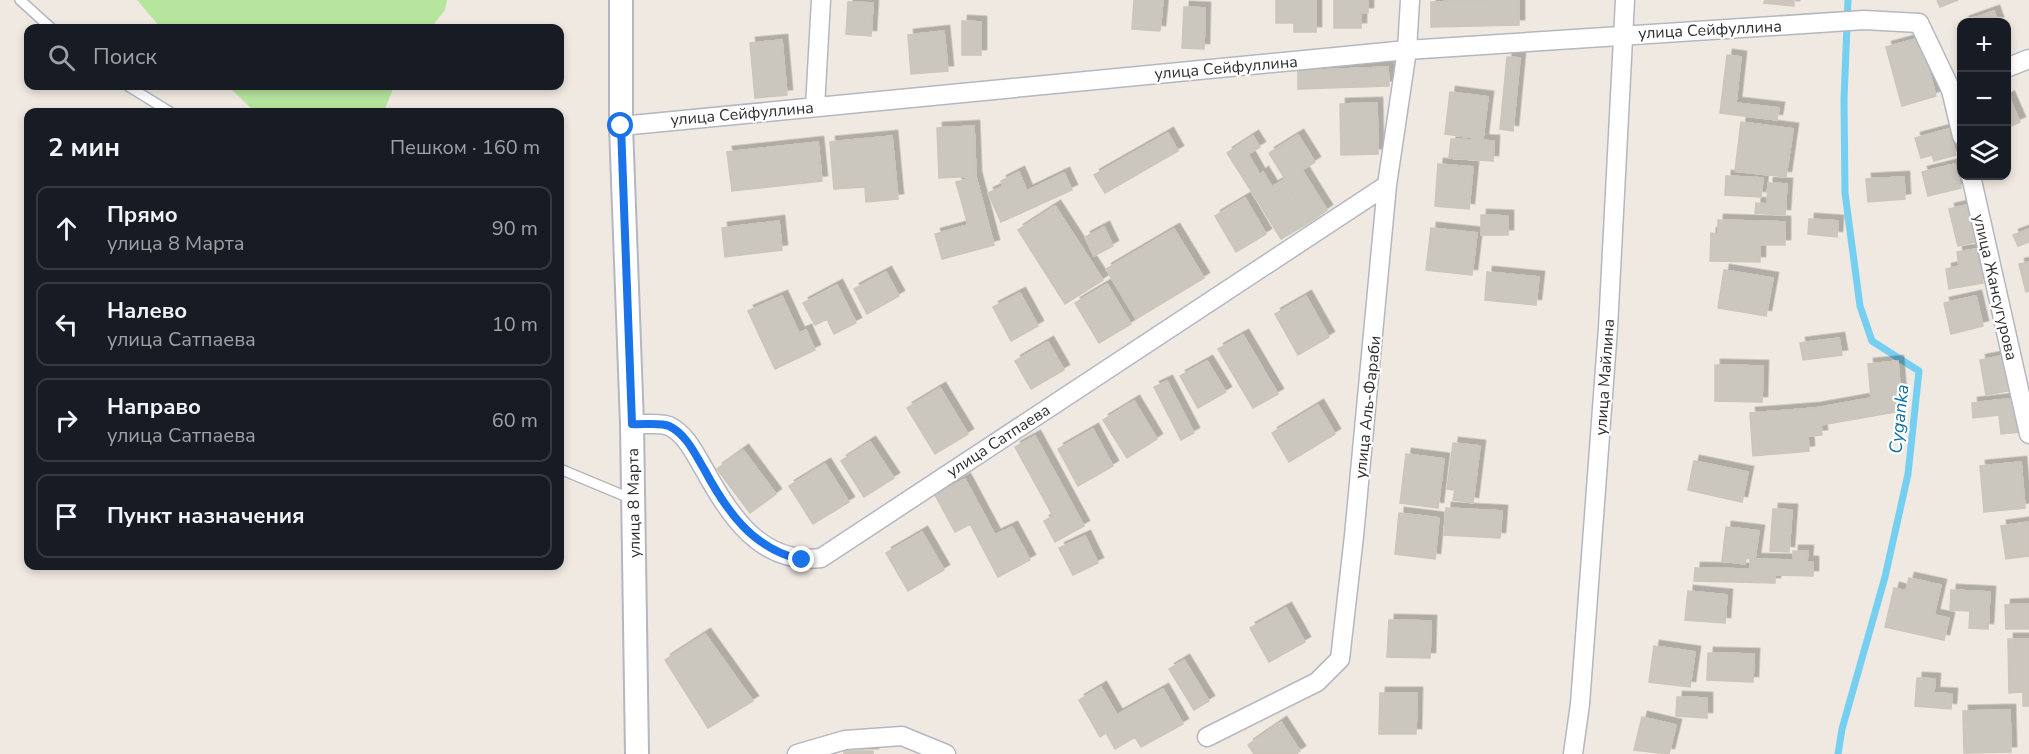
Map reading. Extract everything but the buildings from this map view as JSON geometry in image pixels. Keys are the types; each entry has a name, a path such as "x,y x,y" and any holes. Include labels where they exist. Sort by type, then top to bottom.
{"street":[{"name":"улица 8 Марта","path":"621,0 621,126 632,424 637,754"},
{"path":"815,107 821,0"},
{"name":"улица Аль-Фараби","path":"1207,737 1317,682 1340,659 1358,502 1387,185 1407,50 1410,0"},
{"name":"улица Майлина","path":"1573,754 1581,704 1608,328 1625,0"},
{"name":"улица Сейфуллина","path":"621,126 1407,50 1864,20 1919,23 1956,88"},
{"path":"2011,66 2029,58"},
{"path":"1956,88 1961,126"},
{"name":"улица Жансугурова","path":"1972,180 2029,434"},
{"name":"улица Сатпаева","path":"632,424 669,426 692,447 719,497 757,541 786,556 802,560 820,558 1387,185"},
{"path":"797,754 845,740 902,736 946,754"}],"lane":[{"path":"20,0 47,24"},
{"path":"134,90 164,108"},
{"path":"564,471 632,499"}],"green space":[{"path":"137,0 447,0 445,10 434,24 158,24"},
{"path":"232,90 392,90 385,108 251,108"}],"waterway":[{"name":"Cyganka","path":"1838,754 1842,729 1885,577 1908,474 1919,371 1872,341 1860,306 1845,193 1844,99 1848,0"}],"route":[{"path":"621,126 632,424 669,426 692,447 719,497 735,519 757,541 786,556 802,560"}]}
